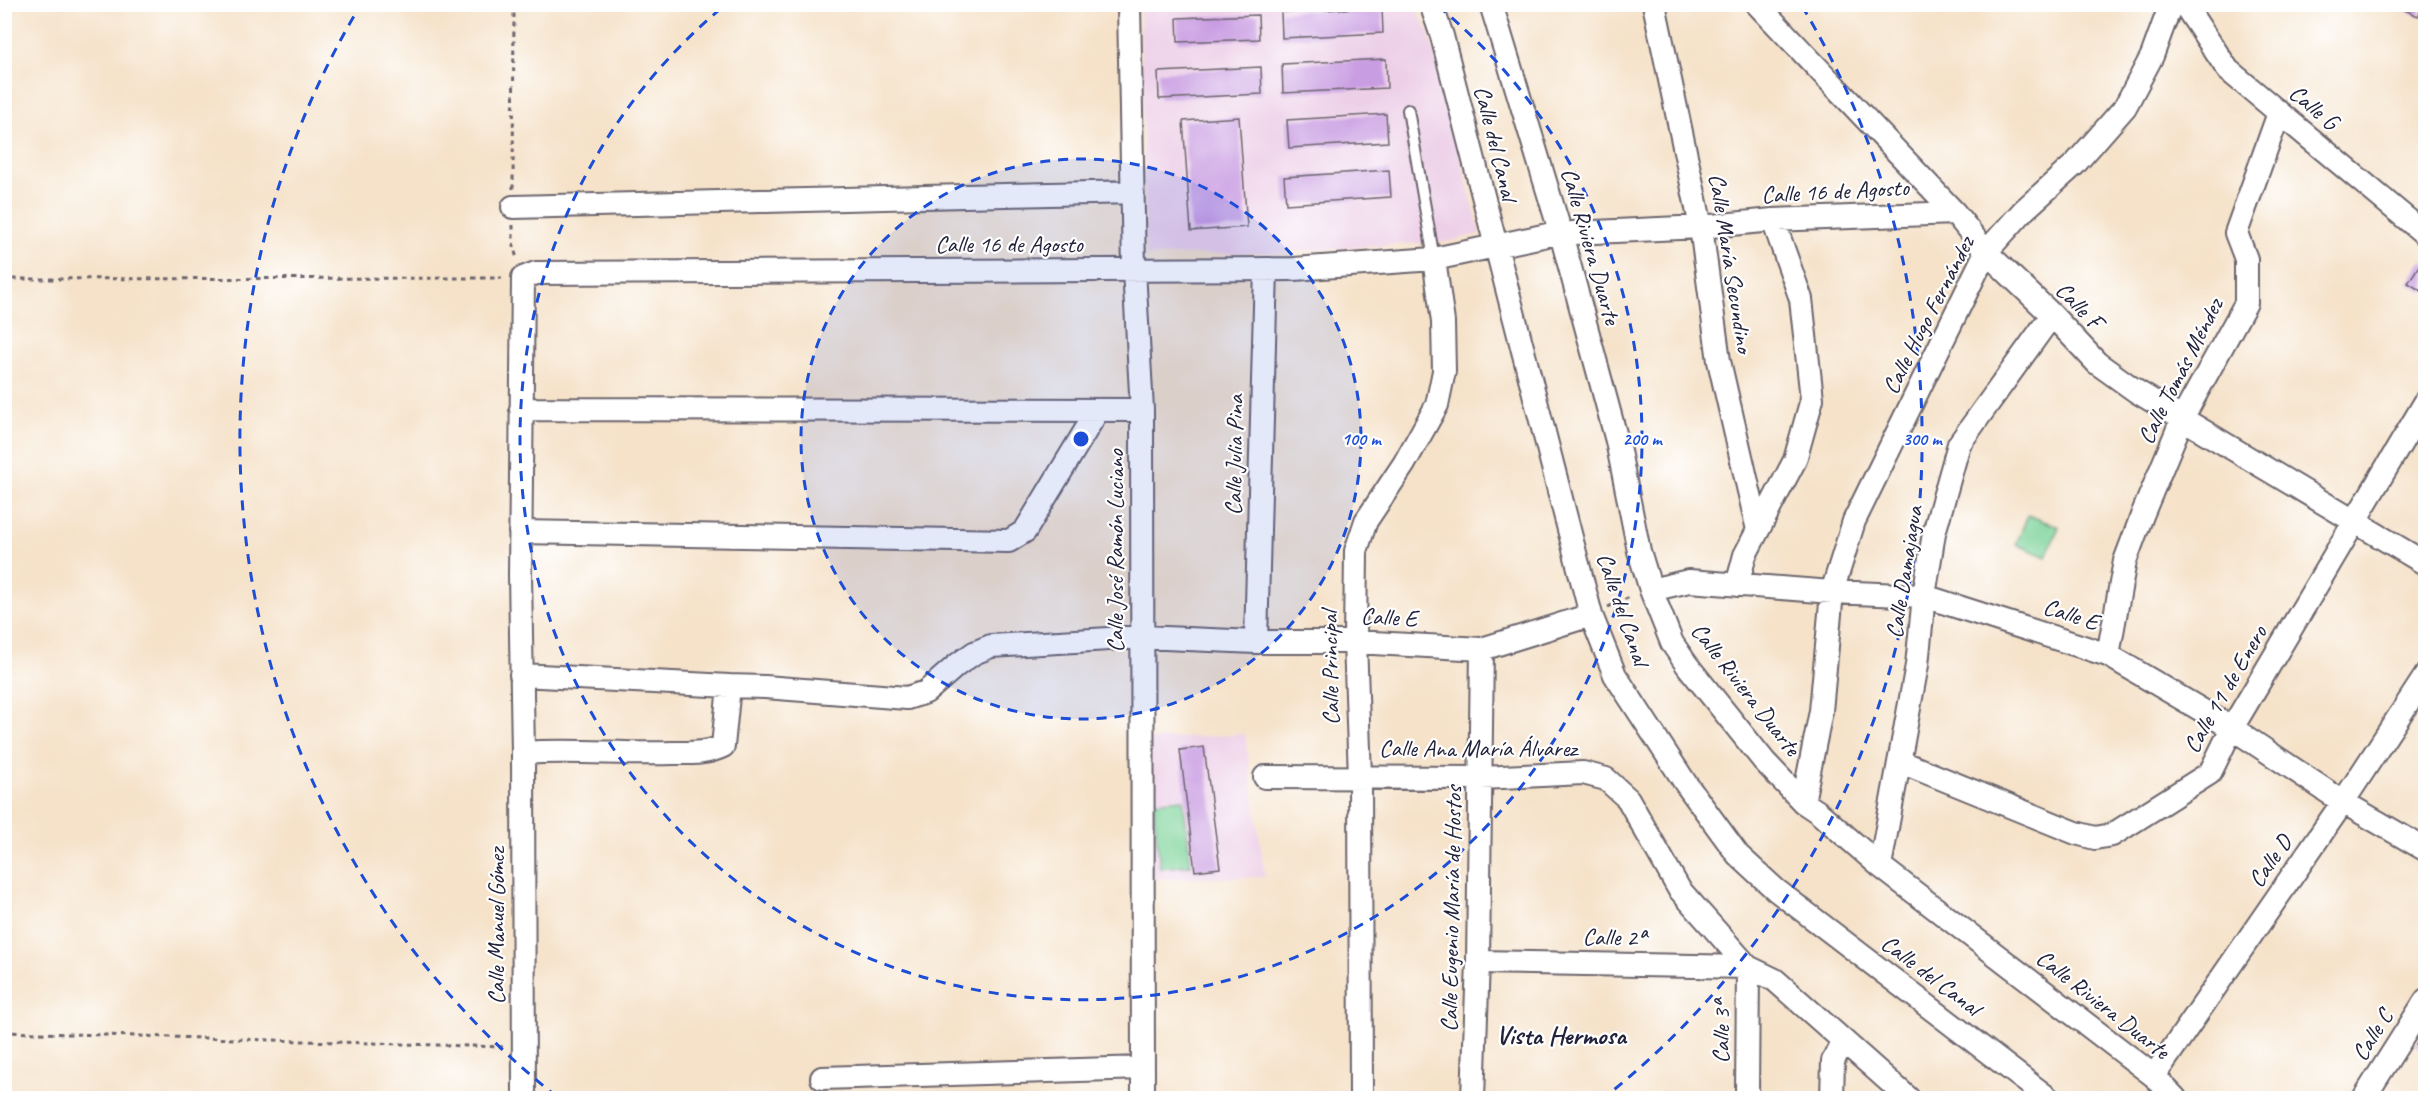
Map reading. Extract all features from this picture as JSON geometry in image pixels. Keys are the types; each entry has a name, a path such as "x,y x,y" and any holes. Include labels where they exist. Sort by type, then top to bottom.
{"street":[{"name":"Calle José Ramón Luciano","path":"1129,4 1134,270 1142,410 1143,1098"},
{"name":"Calle del Canal","path":"1431,4 1442,36 1499,246 1594,613 1615,675 1686,784 1738,855 1776,890 2048,1098"},
{"name":"Calle María Secundino","path":"1654,4 1701,227 1719,361 1758,530"},
{"name":"Calle F","path":"1757,4 1955,213 1986,252 2052,315 2097,363 2136,391 2426,564"},
{"name":"Calle Hugo Fernández","path":"1803,802 1821,711 1832,592 1854,521 1986,252 2024,210 2075,164 2125,107 2152,56 2171,4"},
{"name":"Calle G","path":"2184,4 2228,70 2426,235"},
{"name":"Calle Riviera Duarte","path":"1494,6 1617,441 1640,551 1646,592 1672,643 1764,761 1803,802 1818,812 1880,866 2154,1076 2175,1098"},
{"name":"Calle Tomás Méndez","path":"2108,655 2125,561 2183,417 2246,303 2246,259 2236,233 2279,113"},
{"path":"513,207 1132,192"},
{"name":"Calle 16 de Agosto","path":"523,278 536,273 1266,269 1434,259 1557,234 1701,227 1773,220 1955,213"},
{"path":"1737,585 1745,555 1795,460 1812,399 1801,299 1773,220"},
{"name":"Calle Principal","path":"1361,1098 1360,776 1355,642 1356,551 1366,520 1404,464 1437,405 1444,370 1443,322 1434,259"},
{"name":"Calle Julia Pina","path":"1256,642 1266,269"},
{"name":"Calle Manuel Gómez","path":"523,278 520,532 524,1098"},
{"name":"Calle Damajagua","path":"1880,866 1901,762 1917,665 1923,596 1934,533 1959,444 2052,315"},
{"name":"Calle 11 de Enero","path":"1901,762 2076,833 2095,838 2112,835 2211,773 2232,728 2426,401"},
{"path":"521,409 1142,410"},
{"path":"520,532 1009,541 1024,531 1098,410"},
{"name":"Calle E","path":"1646,592 1689,581 1832,592 1923,596 2108,655 2232,728 2343,802 2426,850"},
{"name":"Calle E","path":"521,675 765,687 908,698 926,692 965,659 991,646 1142,637 1256,642 1355,642 1482,649 1594,613"},
{"name":"Calle Eugenio María de Hostos","path":"1473,1098 1478,962 1482,649"},
{"name":"Calle D","path":"2154,1076 2343,802 2426,675"},
{"path":"523,753 552,751 647,754 712,752 723,746 729,686"},
{"name":"Calle Ana María Álvarez","path":"1265,777 1481,778 1583,773 1606,779 1628,799 1679,889 1749,967 1776,980 1908,1098"},
{"name":"Calle 2ª","path":"1478,962 1749,967"},
{"name":"Calle 3ª","path":"1747,1098 1749,967"},
{"name":"Calle C","path":"2364,1098 2426,1000"},
{"path":"1832,1098 1833,1061 1843,1041"},
{"path":"822,1078 1143,1068"}],"lane":[{"path":"1408,110 1434,259"}],"path":[{"path":"4,279 523,278 513,242 514,4"},
{"path":"1594,613 1646,592"},
{"path":"4,1032 523,1048"}],"shaded area":[{"path":"1140,5 1413,5 1428,30 1480,234 1445,242 1278,252 1146,256"},
{"path":"1245,734 1265,877 1152,879 1146,740"}],"green space":[{"path":"2028,515 2059,527 2046,557 2016,544"},
{"path":"1183,799 1191,865 1160,868 1153,802"}],"building":[{"path":"2399,4 2424,4 2418,16 2398,7"},
{"path":"1382,7 1383,33 1282,38 1281,12"},
{"path":"1258,15 1259,39 1178,42 1177,18"},
{"path":"1386,59 1387,88 1283,93 1282,64"},
{"path":"1261,67 1262,94 1159,99 1158,72"},
{"path":"1386,114 1388,142 1289,148 1287,120"},
{"path":"1239,117 1247,227 1191,231 1183,121"},
{"path":"1389,170 1391,197 1286,204 1284,177"},
{"path":"2422,261 2426,263 2426,288 2423,292 2408,283"},
{"path":"1204,747 1220,868 1195,871 1180,750"},
{"path":"2426,1030 2426,1051 2416,1045"}],"district":[{"name":"Vista Hermosa","path":"1561,1035"}]}
